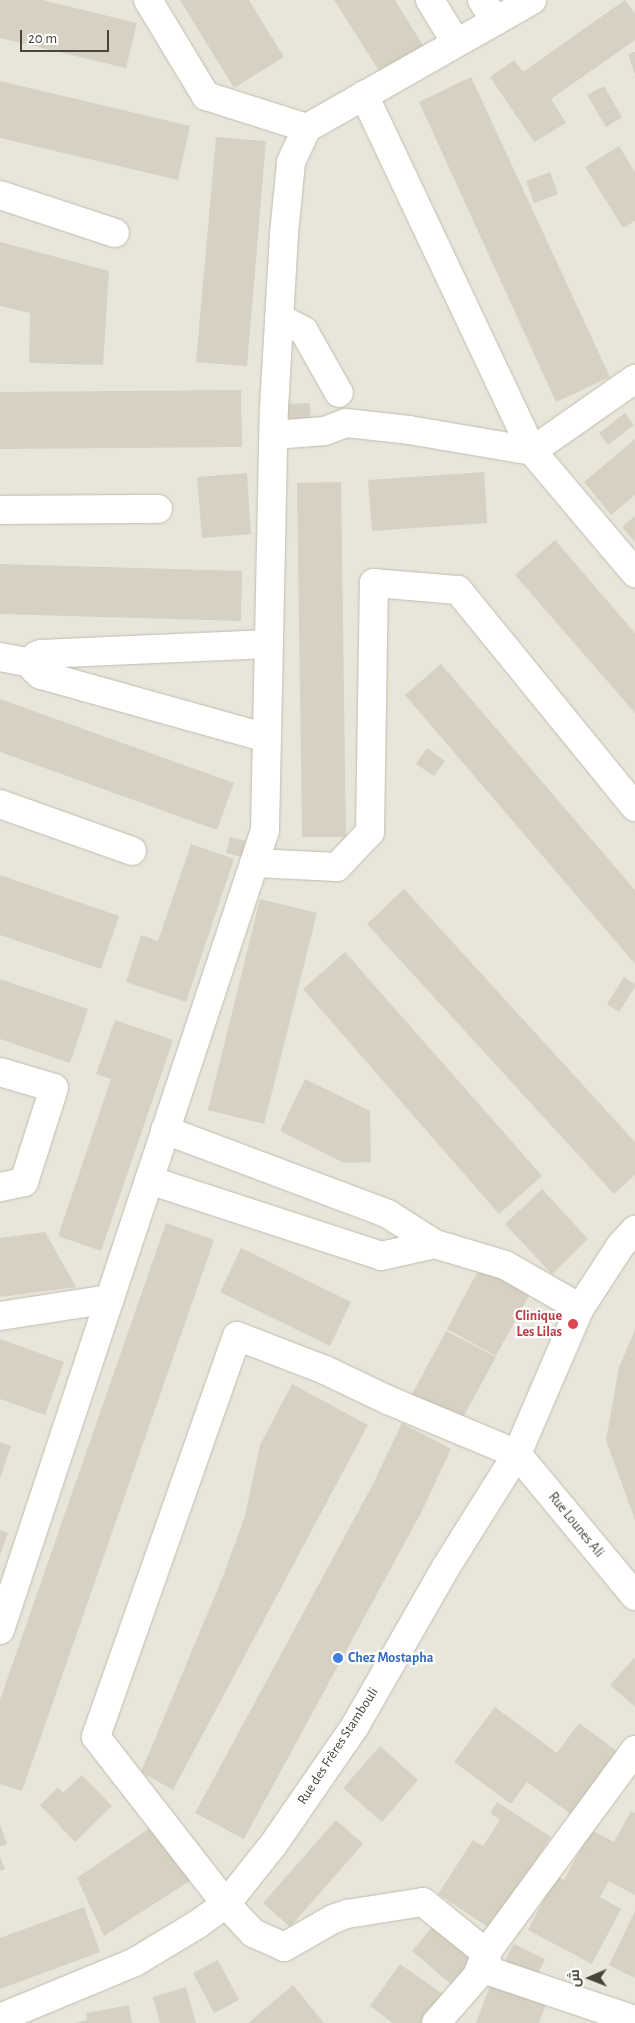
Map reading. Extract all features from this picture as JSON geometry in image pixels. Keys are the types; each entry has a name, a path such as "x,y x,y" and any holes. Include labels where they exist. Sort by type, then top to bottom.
{"street":[{"path":"148,0 206,96 307,128"},
{"path":"430,0 456,43"},
{"path":"0,1630 265,830 273,444 284,234 291,162 307,128 456,43 489,10 532,0"},
{"path":"364,95 532,452 635,573"},
{"path":"0,195 116,233"},
{"path":"279,318 304,331 339,393"},
{"path":"273,444 325,432 346,423 409,430 532,452 635,378"},
{"path":"0,510 158,509"},
{"path":"254,863 337,867 370,832 374,583 458,590 635,807"},
{"path":"267,738 41,675 34,669 32,662 36,656 41,654 269,644"},
{"path":"0,657 32,662"},
{"path":"0,804 132,851"},
{"path":"0,1072 54,1088 24,1182 0,1187"},
{"path":"165,1130 388,1214 435,1244 505,1265 580,1308"},
{"path":"149,1180 381,1256 435,1244"},
{"name":"Rue des Frères Stambouli","path":"0,2018 135,1962 198,1924 226,1904 273,1845 355,1726 446,1567 517,1454 580,1308 621,1245 635,1230"},
{"path":"0,1316 110,1299"},
{"path":"517,1454 390,1401 325,1370 237,1336 96,1737 226,1904 253,1933 284,1947 333,1919 347,1914 423,1902 486,1953 489,1971 635,2020"},
{"name":"Rue Lounes Ali","path":"517,1454 635,1596"},
{"path":"436,2023 477,1976 486,1953 635,1750"}],"shaded area":[{"path":"0,0 635,0 635,2023 0,2023"}],"building":[{"path":"0,0 42,0 137,23 126,68 0,38"},
{"path":"180,0 249,0 284,57 234,88"},
{"path":"334,0 395,0 424,47 381,74"},
{"path":"625,0 635,14 635,40 551,99 566,123 534,142 490,77 514,60 523,72"},
{"path":"635,52 635,75 628,54"},
{"path":"471,77 610,377 556,402 419,102"},
{"path":"0,81 190,126 178,180 0,138"},
{"path":"604,86 622,117 606,127 587,95"},
{"path":"216,137 266,141 247,366 196,362"},
{"path":"619,146 635,172 635,221 623,228 585,167"},
{"path":"550,172 558,194 534,203 526,181"},
{"path":"0,242 109,271 103,365 29,363 30,313 0,306"},
{"path":"241,390 242,447 0,449 0,392"},
{"path":"310,403 311,428 287,429 285,404"},
{"path":"625,413 634,425 608,445 599,433"},
{"path":"635,439 635,495 611,515 584,482"},
{"path":"484,472 487,523 372,531 368,480"},
{"path":"247,473 251,534 202,538 197,477"},
{"path":"341,482 346,837 302,837 297,483"},
{"path":"635,516 635,542 622,527"},
{"path":"555,540 635,633 635,713 515,575"},
{"path":"0,564 242,571 241,621 0,614"},
{"path":"441,664 635,890 635,964 405,695"},
{"path":"0,699 234,783 217,830 0,752"},
{"path":"427,748 445,761 434,776 416,764"},
{"path":"230,837 246,841 242,857 226,853"},
{"path":"191,844 234,859 186,1002 126,982 141,935 158,941"},
{"path":"0,875 119,916 101,969 0,935"},
{"path":"404,889 635,1142 635,1175 614,1194 367,924"},
{"path":"260,899 317,913 264,1124 208,1110"},
{"path":"345,952 542,1176 499,1214 303,989"},
{"path":"624,977 635,984 635,987 619,1012 607,1004"},
{"path":"0,979 88,1009 70,1063 0,1039"},
{"path":"115,1020 173,1040 101,1251 58,1236 111,1079 96,1074"},
{"path":"305,1079 370,1111 371,1162 344,1163 280,1131"},
{"path":"542,1189 588,1239 552,1274 505,1224"},
{"path":"166,1223 214,1240 22,1791 0,1784 0,1700"},
{"path":"45,1232 76,1287 0,1297 0,1238"},
{"path":"241,1248 351,1302 330,1346 220,1292"},
{"path":"482,1263 532,1290 496,1356 447,1329"},
{"path":"635,1330 635,1520 606,1440 619,1367"},
{"path":"446,1331 496,1357 460,1423 411,1396"},
{"path":"0,1339 64,1362 45,1415 0,1399"},
{"path":"292,1384 368,1425 173,1790 141,1772 222,1579 245,1516 260,1445"},
{"path":"402,1423 451,1449 422,1511 244,1839 195,1813 373,1484"},
{"path":"0,1442 11,1446 0,1479"},
{"path":"0,1530 8,1533 0,1555"},
{"path":"635,1657 635,1707 610,1685"},
{"path":"495,1707 557,1753 579,1723 618,1752 572,1815 527,1782 511,1804 454,1762"},
{"path":"380,1746 418,1780 382,1822 343,1788"},
{"path":"82,1775 112,1806 75,1842 40,1805 58,1787 63,1793"},
{"path":"497,1802 551,1837 491,1929 438,1894 473,1840 483,1846 500,1820 490,1813"},
{"path":"631,1811 635,1813 635,1895 609,1881 600,1897 621,1909 592,1964 528,1930 556,1876 564,1880 591,1830 614,1842"},
{"path":"336,1820 363,1844 290,1927 263,1903"},
{"path":"0,1824 7,1844 0,1846"},
{"path":"151,1827 193,1879 104,1936 77,1878"},
{"path":"0,1856 5,1869 0,1871"},
{"path":"84,1907 100,1952 0,1989 0,1938"},
{"path":"635,1911 635,1978 609,1965"},
{"path":"438,1920 478,1954 452,1985 412,1951"},
{"path":"514,1944 545,1959 536,1978 504,1962"},
{"path":"218,1960 239,2000 214,2013 193,1973"},
{"path":"400,1964 444,1995 424,2023 393,2023 370,2006"},
{"path":"495,1973 525,1997 546,2005 539,2023 476,2023"},
{"path":"293,1985 324,2023 248,2023"},
{"path":"186,1987 196,2023 160,2023 153,1997"},
{"path":"129,2005 132,2023 75,2023 87,2020 86,2013"}],"place":[{"name":"Clinique Les Lilas","path":"573,1324"},
{"name":"Chez Mostapha","path":"338,1658"}]}
